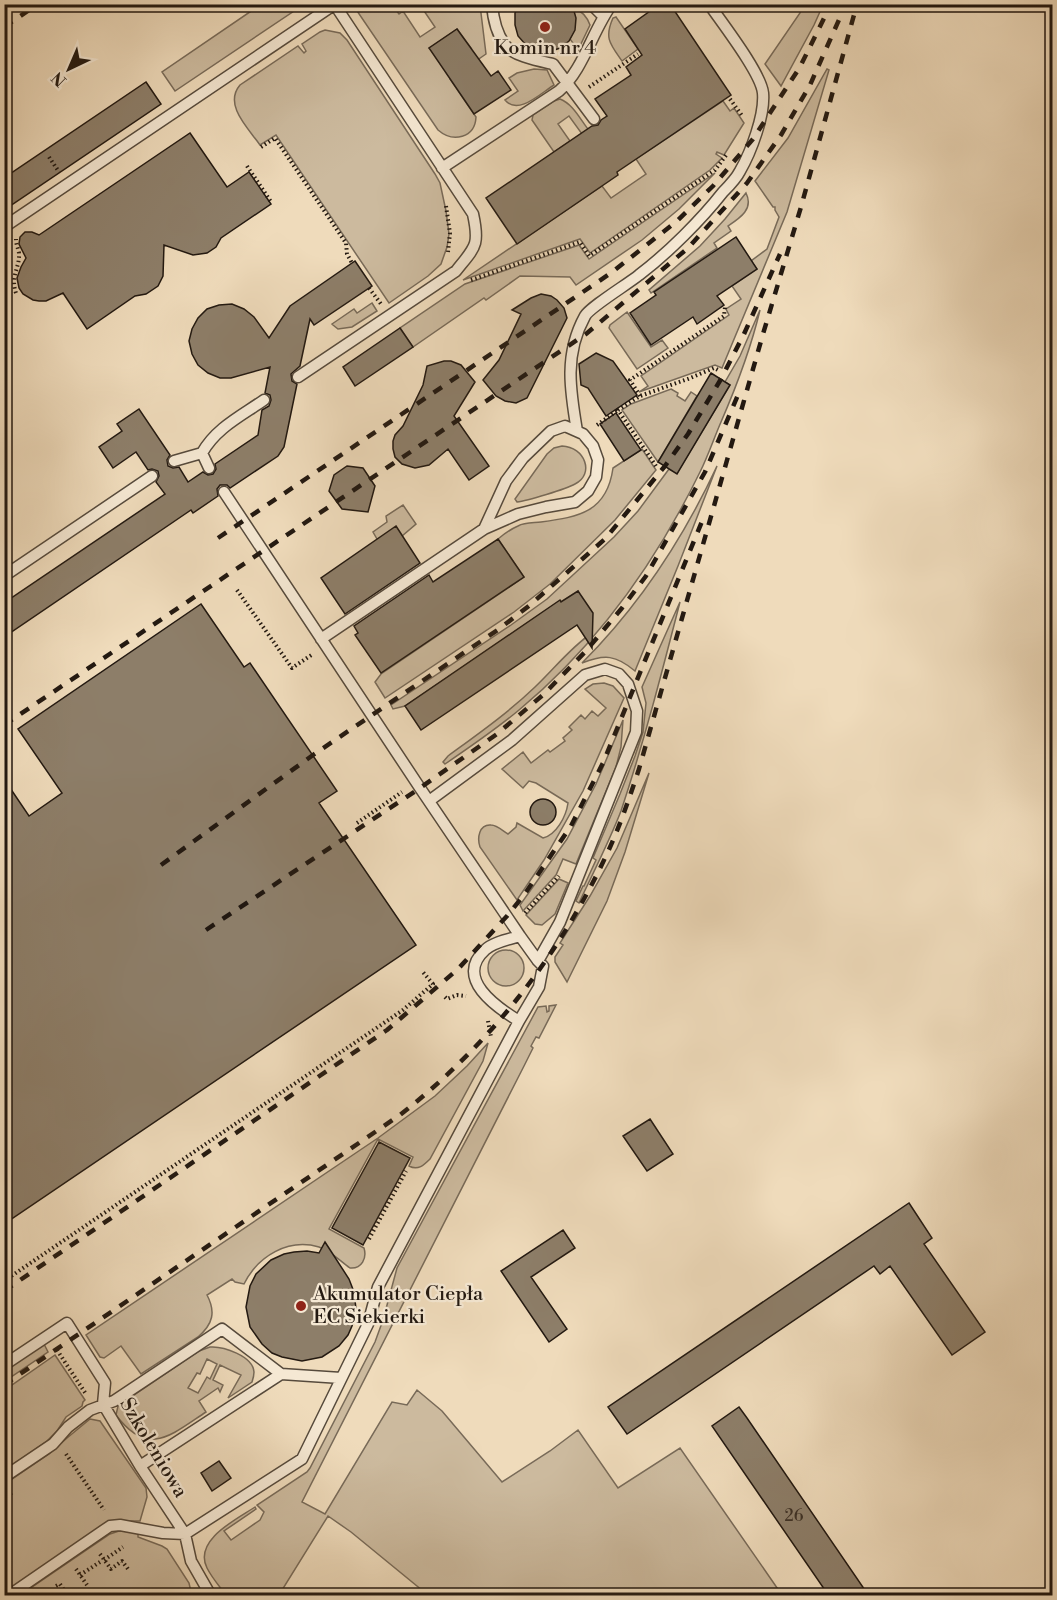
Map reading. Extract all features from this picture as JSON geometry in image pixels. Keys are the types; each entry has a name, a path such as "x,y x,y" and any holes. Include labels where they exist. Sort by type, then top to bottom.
{"lane":[{"path":"492,4 493,19 506,47 528,59 553,64 594,119"},
{"path":"591,4 603,16"},
{"path":"442,168 567,84 603,16 612,4"},
{"path":"580,432 570,392 570,371 574,342 586,313 639,275 716,202 740,172 753,139 761,112 763,92 756,72 709,4"},
{"path":"4,227 335,5 473,214 477,233 474,249 456,271 298,377"},
{"path":"174,461 202,453 208,442 219,431 264,400"},
{"path":"320,644 484,529 518,514 575,502 588,491 596,477 598,460 593,446 580,432 565,426 551,430 523,458 506,481 484,529"},
{"path":"202,453 209,468"},
{"path":"4,576 152,476"},
{"path":"8,1596 110,1526 120,1525 163,1533 185,1534 302,1459 368,1324 378,1287 539,987 543,966 520,936 320,644 225,492"},
{"path":"429,801 512,740 585,675 605,669 619,674 628,684 637,711 636,732 560,922 538,961"},
{"path":"519,1021 492,1003 474,975 473,965 486,949 520,936"},
{"name":"Szkoleniowa","path":"4,1365 67,1323 105,1383 103,1404 185,1534 191,1561 211,1596"},
{"path":"4,1477 53,1444 68,1427 90,1410 114,1401 222,1329 281,1374 342,1378"},
{"path":"140,1466 281,1374"}],"path":[{"path":"576,96 638,54"},
{"path":"730,99 746,122"},
{"path":"261,147 275,138 346,243 347,254 352,263"},
{"path":"463,283 580,242 590,256 715,170 729,152"},
{"path":"49,157 61,175"},
{"path":"247,166 271,202"},
{"path":"445,198 450,233 450,246 446,257"},
{"path":"16,293 13,285 19,254 16,240 18,233"},
{"path":"369,288 384,309"},
{"path":"640,396 630,380 724,316 725,307"},
{"path":"580,432 640,396 714,368 720,371"},
{"path":"618,410 656,466"},
{"path":"237,590 292,668 320,644"},
{"path":"357,823 411,787"},
{"path":"525,913 560,875"},
{"path":"4,1281 403,1010 433,984 422,971"},
{"path":"369,1239 406,1171"},
{"path":"67,1456 104,1510 96,1516"},
{"path":"80,1575 123,1547"}],"shaded area":[{"path":"260,5 303,5 175,91 162,72"},
{"path":"353,5 392,5 399,14 403,11 420,37 435,27 420,5 445,5 448,8 453,5 480,5 486,54 450,79 476,117 475,124 467,134 456,137 438,130","holes":["457,29 471,48 430,48"]},
{"path":"803,5 823,5 781,86 765,64 800,13"},
{"path":"572,6 583,14 590,25 578,50 570,39 575,23"},
{"path":"616,17 638,49 622,61 609,36 610,25"},
{"path":"325,30 340,33 347,40 440,183 449,234 441,264 428,276 389,303 276,135 260,145 244,124 234,101 240,85 298,46 304,53 306,51 302,44"},
{"path":"534,69 547,70 554,85 523,104 516,106 505,100 518,91 509,78 517,73"},
{"path":"827,69 829,70 787,212 722,368 715,365 639,392 648,386 641,376 729,315 726,309 741,299 732,286 757,269 751,261 767,249 779,217 775,207 755,181 788,138"},
{"path":"560,99 572,108 588,129 582,134 569,116 558,124 570,141 554,152 532,120 533,115"},
{"path":"723,101 730,111 734,108 744,123 724,155 717,152 716,154 722,158 710,170 590,253 580,239 463,280 602,186 611,198 646,174 636,159"},
{"path":"715,173 679,209 642,240 576,285 570,277 520,276 413,347 400,328 465,284 579,245 589,259"},
{"path":"746,193 747,208 728,226 731,231 714,243 717,248 651,293 649,290 700,246"},
{"path":"372,303 377,311 352,327 338,329 332,324 354,309 357,313"},
{"path":"760,310 733,394 703,466 683,505 644,570 599,630 547,685 501,724 445,764 443,762 448,756 514,706 570,651 592,633 578,591 405,706 393,709 391,705 547,599 614,537 638,511 669,469 677,473 730,385 725,382 740,356"},
{"path":"627,312 651,347 662,340 668,348 637,369 609,328"},
{"path":"671,389 685,401 691,392 697,396 658,462 622,410 631,404"},
{"path":"562,446 577,451 585,462 585,474 581,480 564,489 517,502 515,499 547,454 554,448"},
{"path":"642,449 656,470 615,520 550,584 514,612 385,698 375,682 381,674 524,577 498,539 510,530 527,523 567,518 589,510 605,494 613,468"},
{"path":"717,466 635,671 616,659 604,657 582,663 641,595 690,520"},
{"path":"403,505 416,524 402,536 377,539 373,532 387,522 386,516"},
{"path":"680,602 645,733 621,811 579,903 576,901 596,860 593,858 643,732 646,703 642,687"},
{"path":"604,683 613,686 624,698 583,791 544,860 517,900 480,847 481,829 487,825 493,825 508,834 517,823 543,838 560,825 568,803 536,783 529,781 523,788 502,769 523,752 531,763 548,750 550,752 565,741 563,738 572,730 569,727 581,715 585,719 592,711 598,716 606,708 585,689 593,684"},
{"path":"623,720 621,747 616,767 576,864 563,859 556,875 523,911 520,905 567,839 596,784"},
{"path":"649,773 625,852 607,901 567,982 555,962 555,957 563,945 560,943 617,848"},
{"path":"559,879 568,883 555,914 542,925 535,924 526,915"},
{"path":"506,950 519,955 524,968 519,981 506,986 493,981 488,968 493,955"},
{"path":"556,1005 539,1038 536,1037 531,1046 533,1048 524,1066 302,1502 325,1514 392,1402 407,1405 417,1390 442,1411 502,1482 578,1430 618,1488 680,1448 782,1595 428,1595 328,1516 279,1595 226,1595 207,1568 204,1558 206,1548 228,1524 255,1507 256,1509 224,1531 231,1540 260,1520 264,1512 257,1505 310,1468 375,1342 397,1268 538,1007 546,1006 547,1012 549,1006"},
{"path":"488,1043 483,1061 430,1159 421,1167 409,1166 413,1157 378,1139 329,1229 364,1248 364,1259 358,1267 350,1268 319,1247 296,1245 285,1247 257,1265 244,1284 232,1279 207,1295 212,1307 212,1318 203,1332 141,1374 121,1346 104,1358 100,1357 86,1335 378,1138 435,1096"},
{"path":"44,1344 48,1352 5,1381 5,1370"},
{"path":"216,1347 243,1357 252,1366 254,1372 252,1382 228,1398 241,1375 220,1365 213,1380 223,1385 220,1392 218,1388 199,1401 206,1412 182,1428 160,1438 149,1439 139,1436 116,1415 118,1406 199,1351","holes":["207,1359 217,1364 210,1379 207,1377 198,1393 188,1388 197,1373 200,1374"]},
{"path":"55,1355 85,1400 82,1406 66,1417 47,1441 5,1470 5,1390"},
{"path":"90,1419 100,1421 146,1488 147,1497 140,1521 110,1521 5,1592 4,1493 7,1491 5,1484 49,1454"},
{"path":"119,1531 138,1532 138,1537 167,1549 189,1583 192,1596 19,1596 110,1534"}],"building":[{"name":"Komin nr 4","path":"520,4 572,4 576,18 575,30 569,41 549,52 537,51 526,45 518,36 515,25 515,13"},
{"path":"660,4 670,4 731,95 617,172 618,175 517,244 486,198 592,126 598,125 607,116 595,99 631,75 626,67 642,55 625,29"},
{"path":"457,29 491,76 498,71 511,90 474,114 429,48"},
{"path":"146,82 161,104 4,210 4,178"},
{"path":"190,133 227,187 249,172 271,204 221,238 216,247 207,253 193,255 164,245 163,276 158,286 146,294 135,296 87,329 63,293 46,301 33,300 23,294 17,278 26,258 19,244 20,237 25,232 39,235"},
{"path":"736,237 757,269 717,296 724,305 697,324 693,317 651,345 630,313 656,295 654,292"},
{"path":"355,261 372,286 314,325 310,319 300,366 291,374 292,381 297,384 284,447 278,456 230,488 227,485 220,485 217,489 218,496 193,513 191,510 4,637 4,603 165,494 156,482 159,476 158,471 148,470 136,452 113,468 99,447 122,431 117,424 139,409 170,455 167,460 168,466 179,467 188,482 203,472 208,475 213,474 216,469 215,464 258,435 262,410 269,406 271,400 270,395 265,393 270,367 231,378 220,378 208,373 198,365 189,341 198,318 207,309 232,304 244,309 254,317 269,338 290,306"},
{"path":"541,294 557,300 564,308 567,318 527,398 516,403 505,401 496,396 483,380 499,360 521,314 512,310"},
{"path":"400,328 413,347 355,386 343,367"},
{"path":"596,353 613,361 637,395 606,416 588,388 581,385 579,364"},
{"path":"444,361 461,365 475,382 454,416 489,466 469,480 448,449 429,465 415,468 402,464 395,457 393,449 395,435 403,426 423,385 427,366"},
{"path":"711,373 730,385 677,474 658,462"},
{"path":"616,413 641,450 624,461 600,424"},
{"path":"347,466 363,468 375,486 368,512 342,509 329,491 334,475"},
{"path":"396,526 420,563 345,614 321,578"},
{"path":"498,539 524,577 381,673 355,635 358,633 354,626 429,575 433,582"},
{"path":"578,591 593,613 592,648 577,625 421,730 405,706 560,600 561,602"},
{"path":"201,604 244,667 250,663 337,791 319,803 416,945 4,1224 4,779 29,816 62,793 18,729"},
{"path":"543,799 552,803 556,812 552,821 543,825 534,821 530,812 534,803"},
{"path":"650,1119 673,1154 647,1171 623,1136"},
{"path":"379,1142 410,1158 363,1245 332,1228"},
{"path":"909,1203 932,1238 924,1244 985,1332 952,1355 890,1266 880,1274 874,1266 627,1434 608,1407"},
{"path":"563,1230 575,1248 531,1277 567,1329 549,1342 501,1271"},
{"name":"Akumulator Ciepła EC Siekierki","path":"325,1242 349,1279 354,1292 356,1309 348,1335 339,1346 322,1357 302,1361 272,1353 262,1344 250,1327 246,1307 250,1286 256,1274 271,1260 294,1252 319,1253"},
{"path":"739,1407 869,1596 829,1596 712,1426"},
{"path":"219,1461 231,1478 212,1491 201,1473"}],"railway":[{"path":"4,27 38,4"},
{"path":"218,538 611,273 677,221 713,186 753,139 800,67 831,4"},
{"path":"4,725 586,334 688,248 747,183 781,135 810,85 846,4"},
{"path":"4,1385 400,1115 462,1060 491,1030 518,999 565,931 610,847 639,769 857,4"},
{"path":"161,865 313,755 499,629 605,539 665,466 688,434 721,379 780,254"},
{"path":"206,930 420,788 497,734 544,694 585,652 646,576 705,472 738,395"},
{"path":"4,1291 387,1030 458,969 507,916 571,826 603,763 705,514"}],"place":[{"name":"Komin nr 4","path":"545,27"},
{"name":"Akumulator Ciepła EC Siekierki","path":"301,1306"}]}
